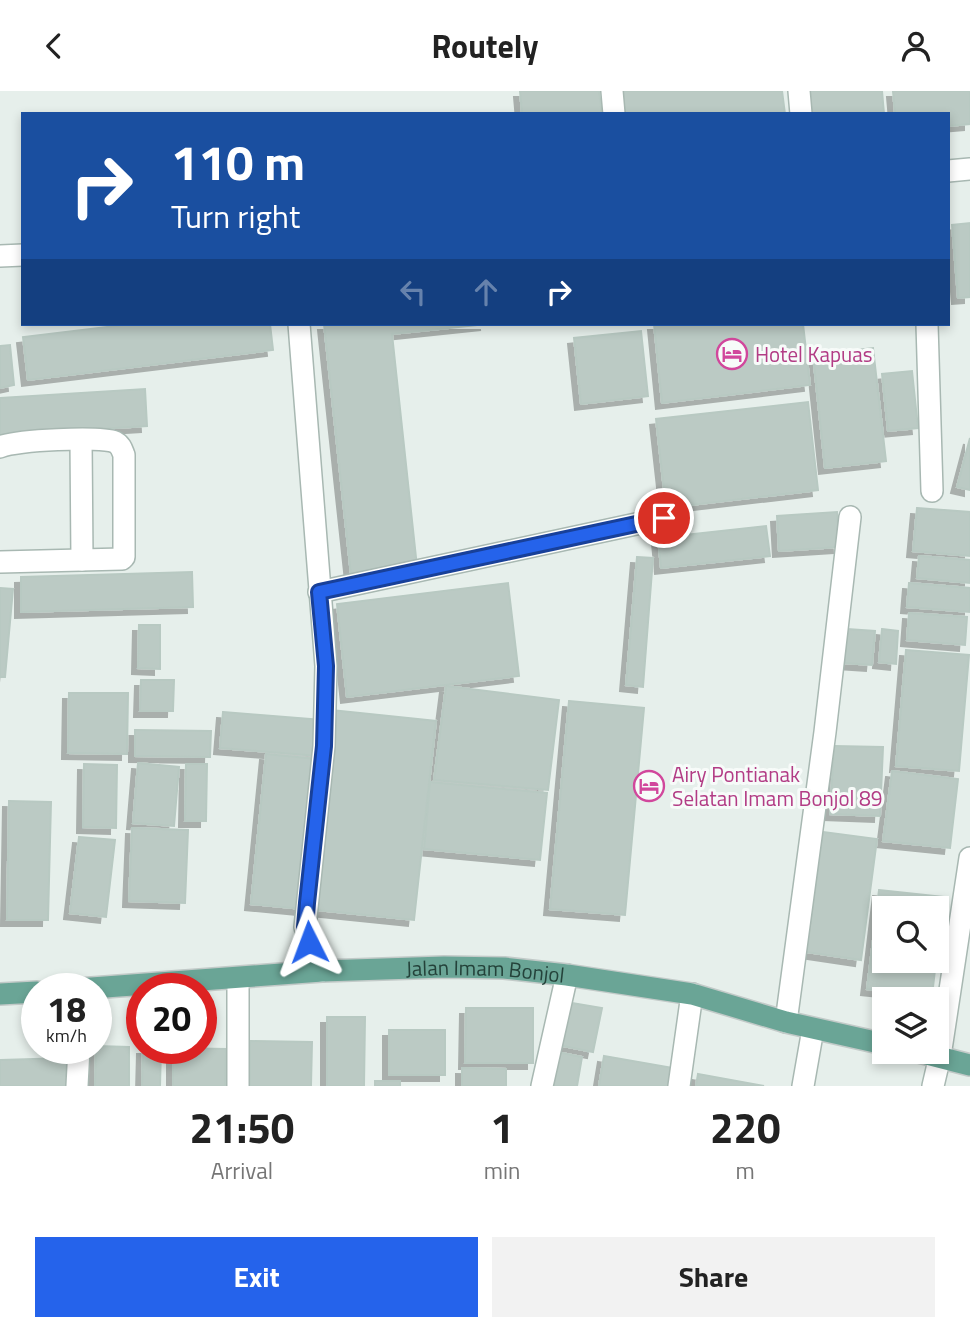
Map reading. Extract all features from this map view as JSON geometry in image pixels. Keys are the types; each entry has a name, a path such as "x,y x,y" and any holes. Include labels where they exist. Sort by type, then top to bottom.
{"main road":[{"name":"Jalan Imam Bonjol","path":"112,987 322,971 504,968 692,994 786,1022 872,1041"},
{"path":"0,994 21,993"},
{"path":"949,1059 970,1065"}],"street":[{"path":"612,91 614,112"},
{"path":"799,91 801,112"},
{"path":"950,171 970,169"},
{"path":"0,256 21,255"},
{"path":"299,326 326,666 324,746 310,856 305,927 313,956 322,971"},
{"path":"927,326 932,491"},
{"path":"0,447 13,443 81,440 114,442 122,449 124,456 124,557 0,562"},
{"path":"81,440 82,560"},
{"path":"786,1022 825,732 850,517"},
{"path":"319,592 664,518"},
{"path":"944,987 970,858"},
{"path":"542,1086 567,975"},
{"path":"237,978 238,1086"},
{"path":"680,1086 692,994"},
{"path":"803,1086 813,1029"},
{"path":"77,1086 78,1064"},
{"path":"931,1064 933,1086"}],"building":[{"path":"520,91 599,91 602,112 522,112"},
{"path":"622,91 782,91 785,112 625,112"},
{"path":"804,91 882,91 884,112 806,112"},
{"path":"893,91 970,91 970,124 950,126 950,112 895,112"},
{"path":"970,223 970,297 958,298 952,225"},
{"path":"115,326 270,326 273,350 28,380 23,337"},
{"path":"324,326 468,326 392,334 417,567 351,575"},
{"name":"Hotel Kapuas","path":"654,326 803,326 810,385 662,403"},
{"path":"641,331 648,396 581,404 574,338"},
{"path":"10,345 14,385 0,388 0,346"},
{"path":"873,348 886,461 825,468 813,355"},
{"path":"912,371 918,428 888,431 882,374"},
{"path":"145,389 147,426 0,435 0,398"},
{"path":"808,402 818,490 666,508 656,419"},
{"path":"970,438 970,490 957,487"},
{"path":"917,508 970,512 970,556 913,551"},
{"path":"837,512 839,547 779,551 777,516"},
{"path":"766,526 770,556 661,568 658,538"},
{"path":"919,556 970,560 970,583 917,578"},
{"path":"637,557 653,558 643,687 626,685"},
{"path":"192,572 193,607 21,612 21,577"},
{"path":"508,583 519,676 347,697 337,604"},
{"path":"909,583 970,588 970,612 907,607"},
{"path":"0,588 13,589 5,677 0,677"},
{"path":"909,613 967,617 965,645 907,640"},
{"path":"139,625 160,625 160,669 138,668"},
{"path":"847,629 875,631 872,665 844,663"},
{"path":"882,629 898,631 896,664 879,662"},
{"path":"906,650 969,655 959,771 896,766"},
{"path":"141,680 174,680 173,711 140,711"},
{"path":"446,686 559,700 548,790 434,780"},
{"path":"69,693 128,693 127,754 68,753"},
{"path":"569,701 644,708 625,915 550,909"},
{"path":"331,710 436,721 414,920 308,909"},
{"path":"223,712 322,720 318,756 220,748"},
{"path":"135,730 211,731 210,757 135,756"},
{"path":"834,746 883,747 880,816 830,814"},
{"path":"266,754 317,759 302,909 251,904"},
{"path":"138,763 179,767 174,826 133,823"},
{"path":"84,764 117,765 116,828 83,827"},
{"path":"186,764 207,764 206,821 185,821"},
{"path":"892,771 958,779 950,848 883,841"},
{"path":"430,782 547,793 540,860 424,849"},
{"path":"9,801 51,802 48,920 7,920"},
{"path":"132,828 188,830 185,903 129,901"},
{"path":"823,832 877,839 861,960 806,952"},
{"path":"79,837 115,840 106,917 70,913"},
{"path":"879,890 934,896 878,896"},
{"path":"872,948 872,973 935,973 933,987 867,989"},
{"path":"566,1002 602,1008 593,1052 558,1045"},
{"path":"466,1008 533,1008 533,1063 465,1063"},
{"path":"327,1017 365,1017 364,1086 327,1086"},
{"path":"389,1030 445,1030 445,1075 389,1075"},
{"path":"250,1041 312,1042 311,1086 250,1086"},
{"path":"112,1046 126,1047 129,1086 95,1086 96,1064 112,1064"},
{"path":"217,1049 226,1049 225,1086 173,1086 173,1064 217,1064"},
{"path":"557,1052 582,1057 577,1086 550,1086"},
{"path":"604,1056 673,1068 669,1086 599,1086"},
{"path":"21,1059 21,1064 66,1064 67,1086 0,1086 0,1060"},
{"path":"143,1064 161,1064 160,1086 142,1086"},
{"path":"462,1068 506,1069 506,1086 462,1086"},
{"path":"698,1074 764,1086 696,1086"},
{"path":"375,1081 400,1081 400,1086 375,1086"}],"place":[{"name":"Hotel Kapuas","path":"732,354"},
{"name":"Airy Pontianak Selatan Imam Bonjol 89","path":"649,786"}],"route":[{"path":"309,942 305,927 310,856 324,746 326,666 319,592 664,518"}]}
